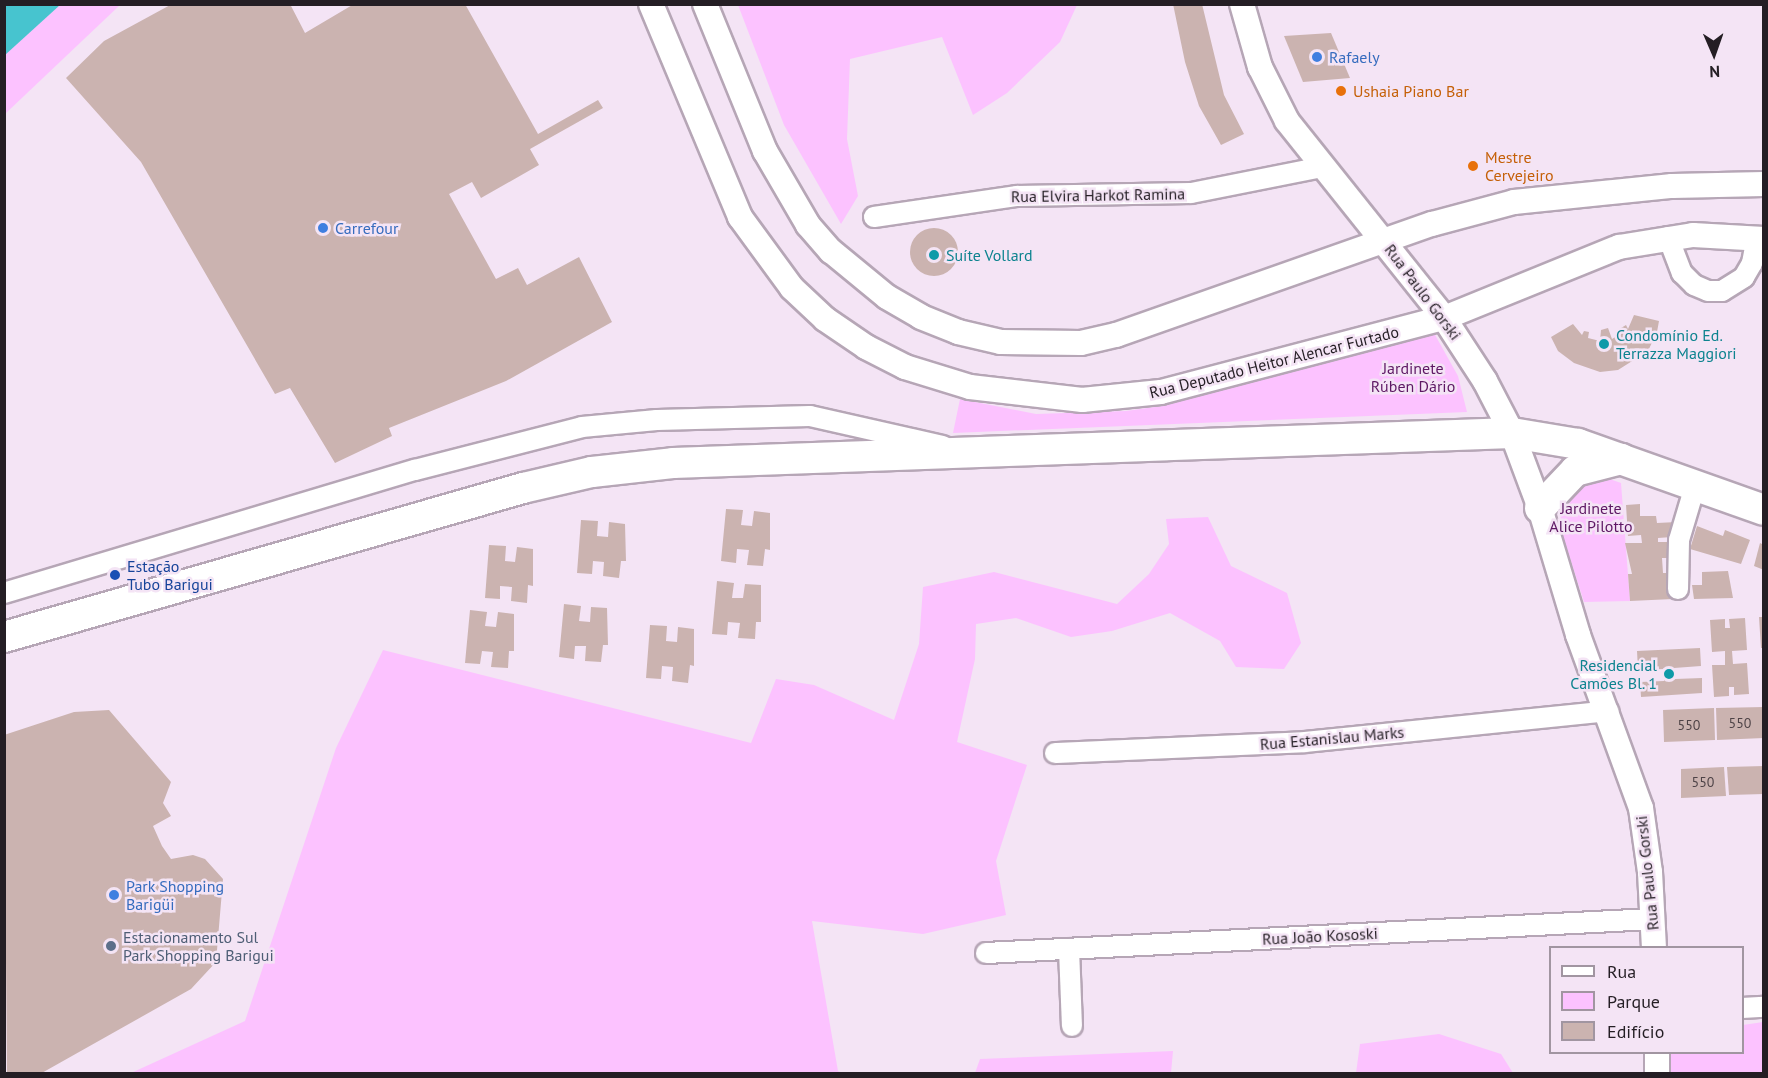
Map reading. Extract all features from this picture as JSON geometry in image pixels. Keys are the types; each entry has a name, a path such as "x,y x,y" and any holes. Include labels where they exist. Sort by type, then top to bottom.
{"main road":[{"path":"4,637 561,478 672,463 1512,433 1578,444 1764,510"},
{"path":"1540,508 1575,471 1622,459"}],"street":[{"name":"Rua Deputado Heitor Alencar Furtado","path":"651,4 725,186 762,252 792,288 825,319 866,347 905,367 939,380 1004,393 1082,400 1124,398 1187,386 1441,314 1595,254 1668,237 1760,238"},
{"path":"705,4 765,151 808,225 831,251 887,297 921,317 958,332 1001,342 1038,345 1116,335 1386,243 1458,215 1543,198 1693,185 1764,184"},
{"name":"Rua Paulo Gorski","path":"1242,4 1252,45 1273,96 1322,167 1386,243 1441,314 1485,381 1512,433 1540,508 1564,593 1641,808 1654,946"},
{"name":"Rua Elvira Harkot Ramina","path":"874,217 1017,196 1191,193 1322,167"},
{"path":"1668,237 1682,273 1694,285 1708,291 1722,291 1744,277 1752,263 1760,238"},
{"path":"4,593 415,470 582,428 657,420 810,416 890,431 963,452"},
{"path":"1678,588 1679,540 1695,486"},
{"name":"Rua Estanislau Marks","path":"1055,753 1305,742 1608,711"},
{"name":"Rua João Kososki","path":"986,953 1653,919"},
{"path":"1070,949 1072,1026"},
{"path":"1744,1008 1764,1007"},
{"path":"1657,1054 1657,1074"}],"green space":[{"path":"60,5 120,5 5,114 4,55"},
{"path":"738,5 1077,5 1060,42 1007,93 973,115 942,37 850,59 847,139 858,196 841,224 784,125"},
{"name":"Jardinete Rúben Dário","path":"1434,333 1458,376 1467,412 953,433 960,399 1036,414 1126,411 1162,406"},
{"name":"Jardinete Alice Pilotto","path":"1604,477 1621,483 1630,601 1584,602 1560,527 1562,499 1581,482"},
{"path":"1208,517 1231,566 1287,593 1301,643 1284,669 1236,667 1220,641 1170,613 1112,631 1071,637 1016,618 976,624 975,659 957,742 1027,765 996,861 1006,915 923,934 812,921 838,1071 843,1073 131,1073 245,1021 336,748 383,650 751,743 776,679 814,685 894,720 919,644 923,587 994,572 1117,604 1149,574 1169,544 1166,519"},
{"path":"1763,1022 1763,1073 1667,1073 1667,1054 1744,1054 1744,1025"},
{"path":"1439,1034 1501,1054 1513,1073 1356,1073 1360,1044"},
{"path":"1173,1051 1171,1073 975,1073 980,1059"}],"water":[{"path":"5,4 60,4 60,5 5,55"}],"building":[{"name":"Carrefour","path":"172,4 290,4 305,33 354,4 465,4 538,134 598,100 603,108 530,149 539,165 481,198 472,182 449,194 496,279 518,268 527,285 579,257 612,322 506,381 389,428 392,436 335,463 290,388 275,394 141,162 66,78 104,41"},
{"path":"1173,4 1202,4 1224,95 1244,134 1221,145 1199,106 1185,62"},
{"name":"Rafaely","path":"1331,33 1350,78 1303,82 1284,36"},
{"name":"Suíte Vollard","path":"934,228 951,235 958,252 951,269 934,276 917,269 910,252 917,235"},
{"name":"Condomínio Ed. Terrazza Maggiori","path":"1634,315 1659,321 1657,332 1648,351 1618,370 1600,372 1574,363 1558,351 1551,337 1573,324 1582,335 1584,331 1589,332 1588,338 1600,341 1601,330 1608,328 1612,339 1623,332 1621,328 1626,325 1628,329"},
{"path":"1640,504 1640,516 1656,516 1657,523 1677,522 1672,537 1658,538 1658,542 1670,542 1671,558 1662,558 1663,573 1671,573 1673,599 1630,601 1628,574 1632,574 1625,543 1642,543 1641,535 1628,536 1626,505"},
{"path":"726,509 743,510 741,525 752,526 754,511 770,513 770,550 765,549 763,566 747,565 749,550 737,549 736,563 721,561"},
{"path":"581,520 598,521 597,536 608,537 609,522 625,524 626,561 621,561 619,578 603,576 604,562 593,561 592,574 577,573"},
{"path":"1697,526 1723,536 1725,530 1750,540 1741,564 1690,549"},
{"path":"1760,543 1764,545 1764,570 1754,566"},
{"path":"489,545 506,546 505,561 515,562 517,547 533,549 533,586 528,585 527,603 511,601 512,587 500,586 500,599 485,598"},
{"path":"1728,571 1733,598 1694,599 1692,585 1702,585 1702,572"},
{"path":"717,581 734,583 732,598 743,598 745,584 761,585 761,622 756,622 755,639 738,638 740,623 728,622 727,635 712,634"},
{"path":"564,604 581,606 579,621 590,622 591,607 607,608 608,645 603,645 601,662 585,661 586,646 575,646 574,659 559,657"},
{"path":"470,610 487,612 485,626 496,627 498,612 514,614 514,651 509,651 508,668 491,667 493,652 482,651 480,664 465,663"},
{"path":"1759,617 1764,617 1764,648 1761,648"},
{"path":"1745,618 1747,650 1732,651 1733,664 1747,663 1749,694 1734,695 1734,687 1729,687 1729,696 1714,697 1712,665 1725,665 1725,651 1712,652 1710,620 1725,619 1725,628 1730,628 1729,619"},
{"path":"650,625 667,626 666,641 677,642 678,627 694,629 694,666 690,665 688,683 672,681 673,667 662,666 661,679 646,678"},
{"name":"Residencial Camões Bl. 1","path":"1700,648 1701,666 1674,668 1675,679 1702,678 1702,693 1641,697 1640,682 1664,681 1664,669 1638,670 1637,651"},
{"path":"1764,707 1764,738 1717,740 1716,708"},
{"path":"1714,708 1715,740 1664,742 1663,710"},
{"name":"Estacionamento Sul Park Shopping Barigui","path":"109,710 171,782 163,803 171,816 153,826 162,846 171,859 193,855 205,859 223,879 216,962 191,989 40,1074 7,1074 4,735 74,712"},
{"path":"1764,766 1764,794 1729,795 1727,767"},
{"path":"1724,767 1726,796 1681,798 1681,769"}],"place":[{"name":"Rafaely","path":"1317,57"},
{"name":"Ushaia Piano Bar","path":"1341,91"},
{"name":"Mestre Cervejeiro","path":"1473,166"},
{"name":"Carrefour","path":"323,228"},
{"name":"Suíte Vollard","path":"934,255"},
{"name":"Condomínio Ed. Terrazza Maggiori","path":"1604,344"},
{"name":"Estação Tubo Barigui","path":"115,575"},
{"name":"Residencial Camões Bl. 1","path":"1669,674"},
{"name":"Park Shopping Barigüi","path":"114,895"},
{"name":"Estacionamento Sul Park Shopping Barigui","path":"111,946"}]}
